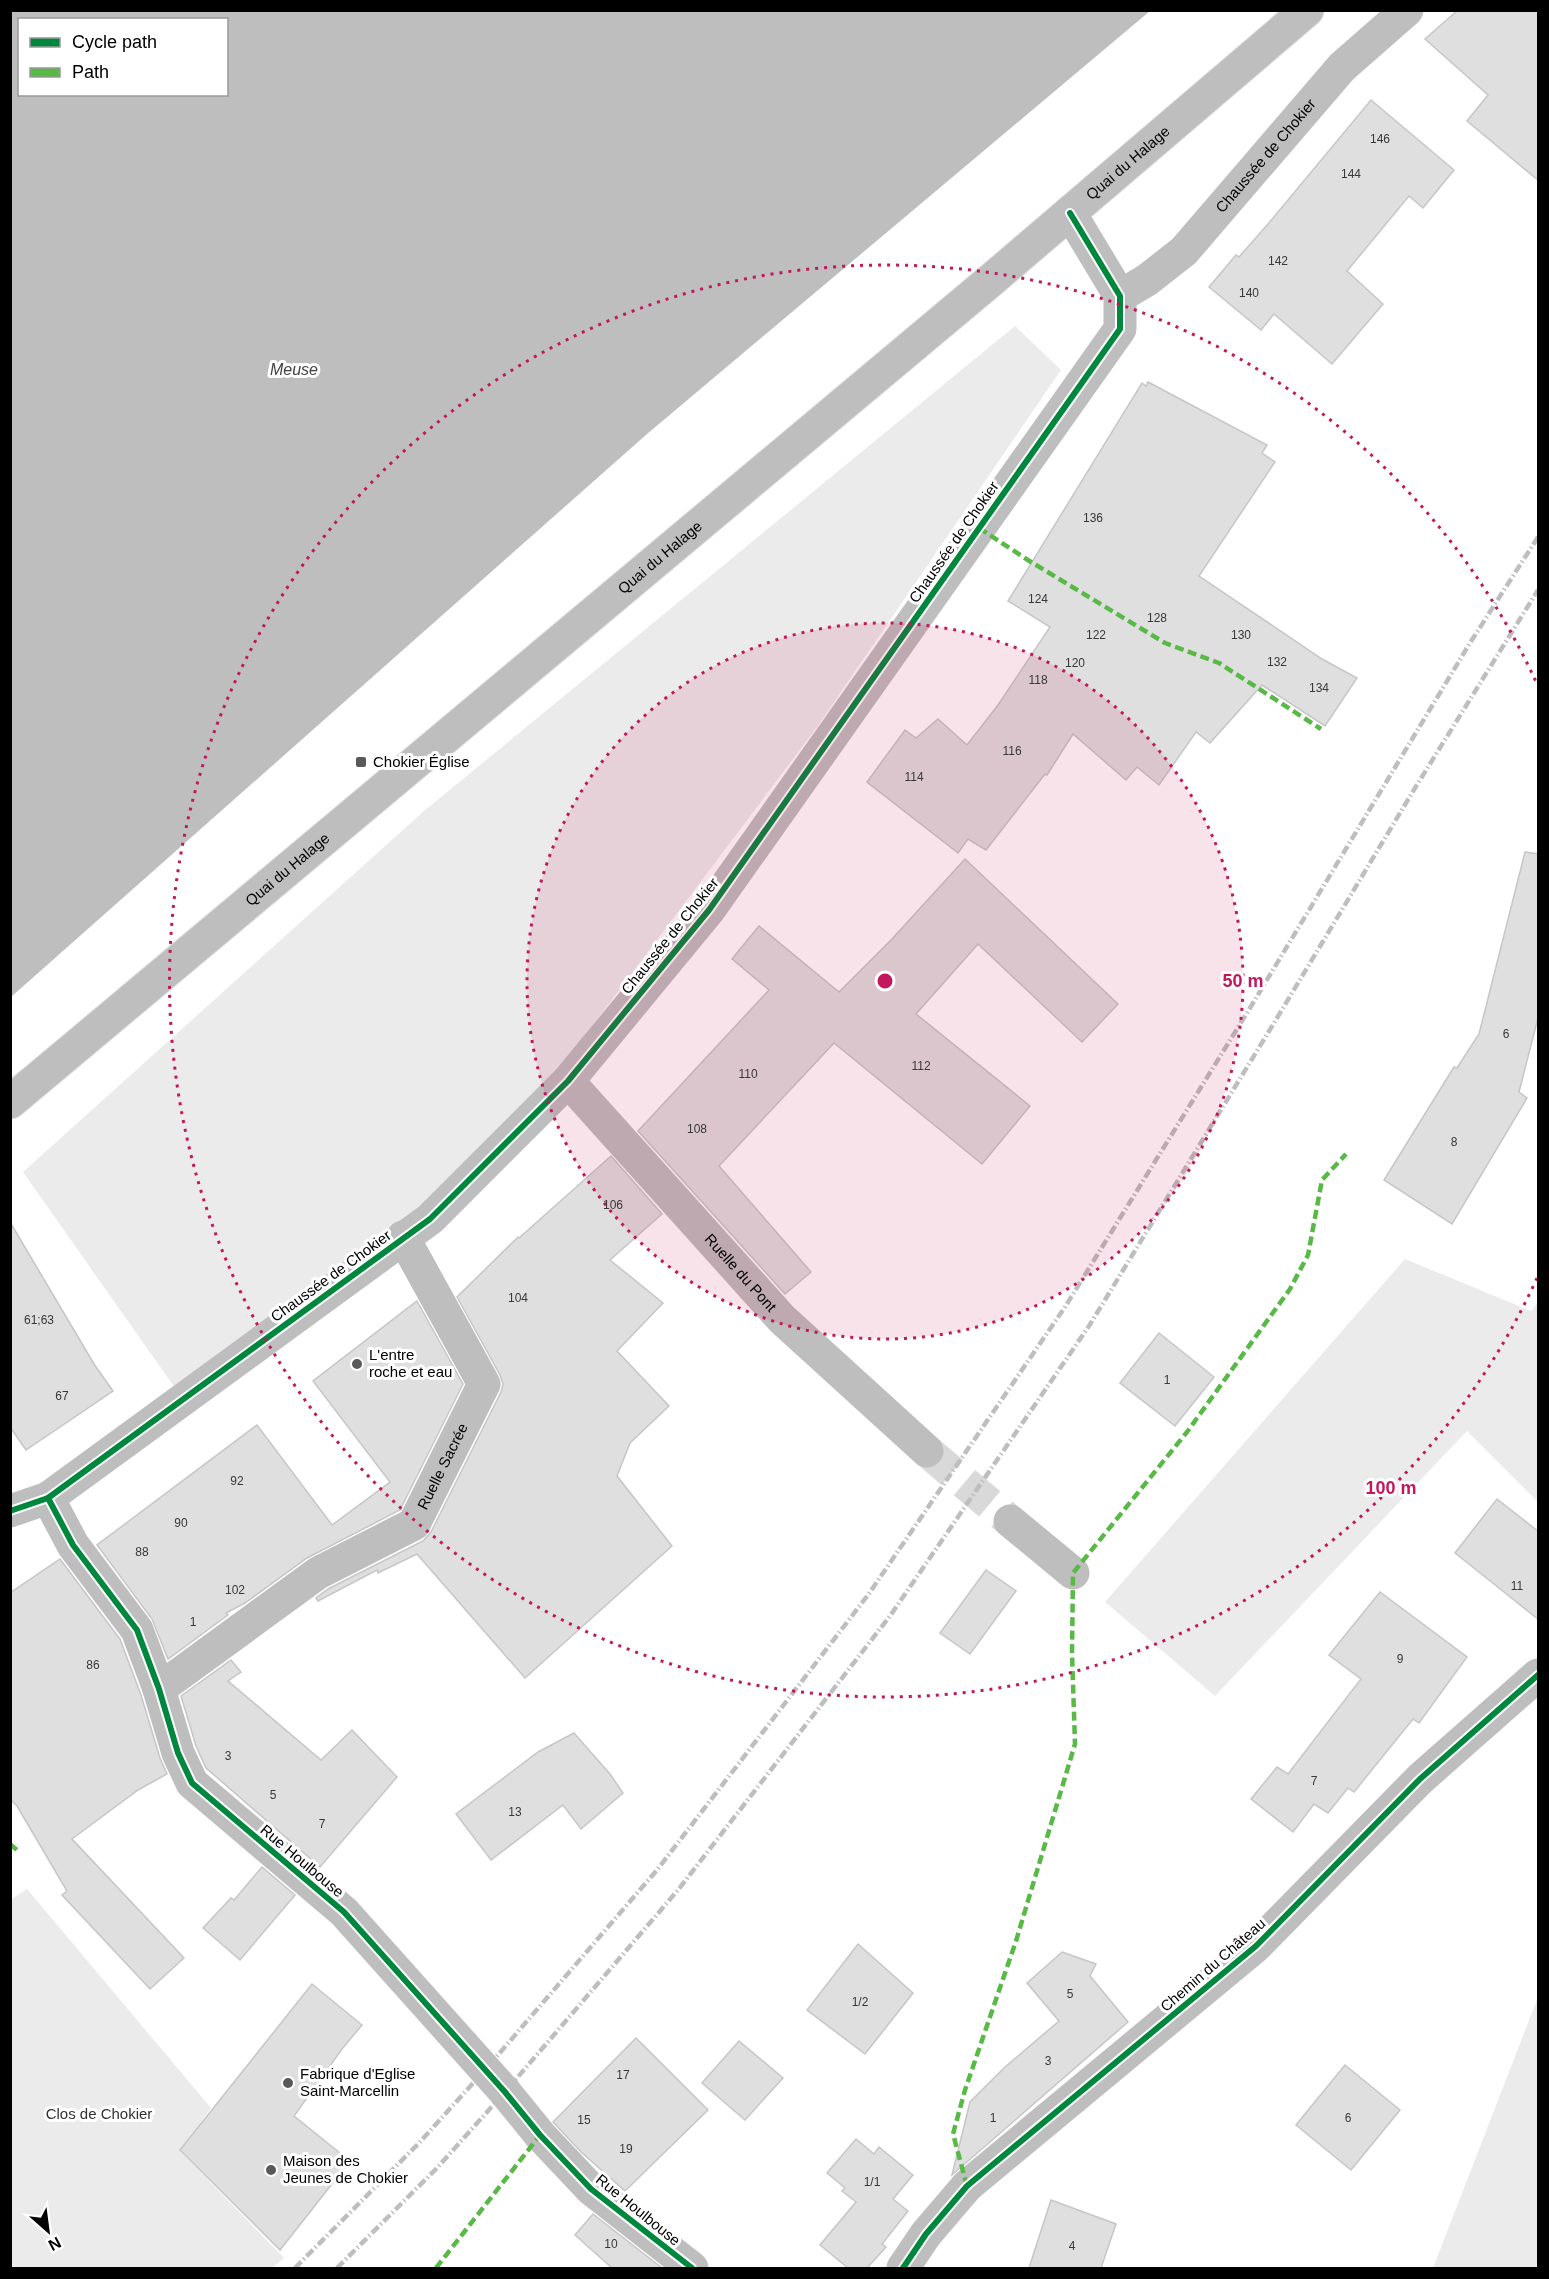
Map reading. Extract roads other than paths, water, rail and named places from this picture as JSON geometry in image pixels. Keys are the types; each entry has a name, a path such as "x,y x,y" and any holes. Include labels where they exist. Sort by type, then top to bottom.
{"street":[{"name":"Quai du Halage","path":"10,1102 1070,213 1307,10"},
{"name":"Chaussée de Chokier","path":"10,1511 48,1498 430,1219 568,1081 709,910 1113,339 1120,329 1120,296 1147,280 1184,251 1342,67 1407,10"},
{"path":"1070,213 1120,296"},
{"name":"Ruelle du Pont","path":"568,1081 782,1318 927,1451"},
{"name":"Ruelle Sacrée","path":"159,1689 318,1573 414,1524 484,1384 404,1237"},
{"name":"Rue Houlbouse","path":"48,1498 73,1545 137,1630 159,1689 178,1753 192,1783 344,1912 505,2092 540,2135 591,2189 693,2268"},
{"path":"1010,1521 1073,1572"},
{"name":"Chemin du Château","path":"903,2268 926,2234 967,2186 1256,1946 1420,1779 1539,1675"}],"water":[{"name":"Meuse","path":"11,10 1150,10 647,434 11,997"}],"tunnel":[{"path":"927,1451 1010,1521"}],"railway":[{"path":"295,2268 418,2144 485,2070 657,1870 868,1595 1065,1307 1250,1008 1470,643 1538,537"},
{"path":"337,2268 436,2169 678,1890 890,1616 1089,1326 1415,788 1538,590"}],"place":[{"name":"Chokier Église","path":"361,762"},
{"name":"L'entre roche et eau","path":"357,1364"},
{"name":"Fabrique d'Eglise Saint-Marcellin","path":"288,2083"},
{"name":"Maison des Jeunes de Chokier","path":"271,2170"}],"park label":[{"name":"Clos de Chokier","path":"99,2114"}]}
